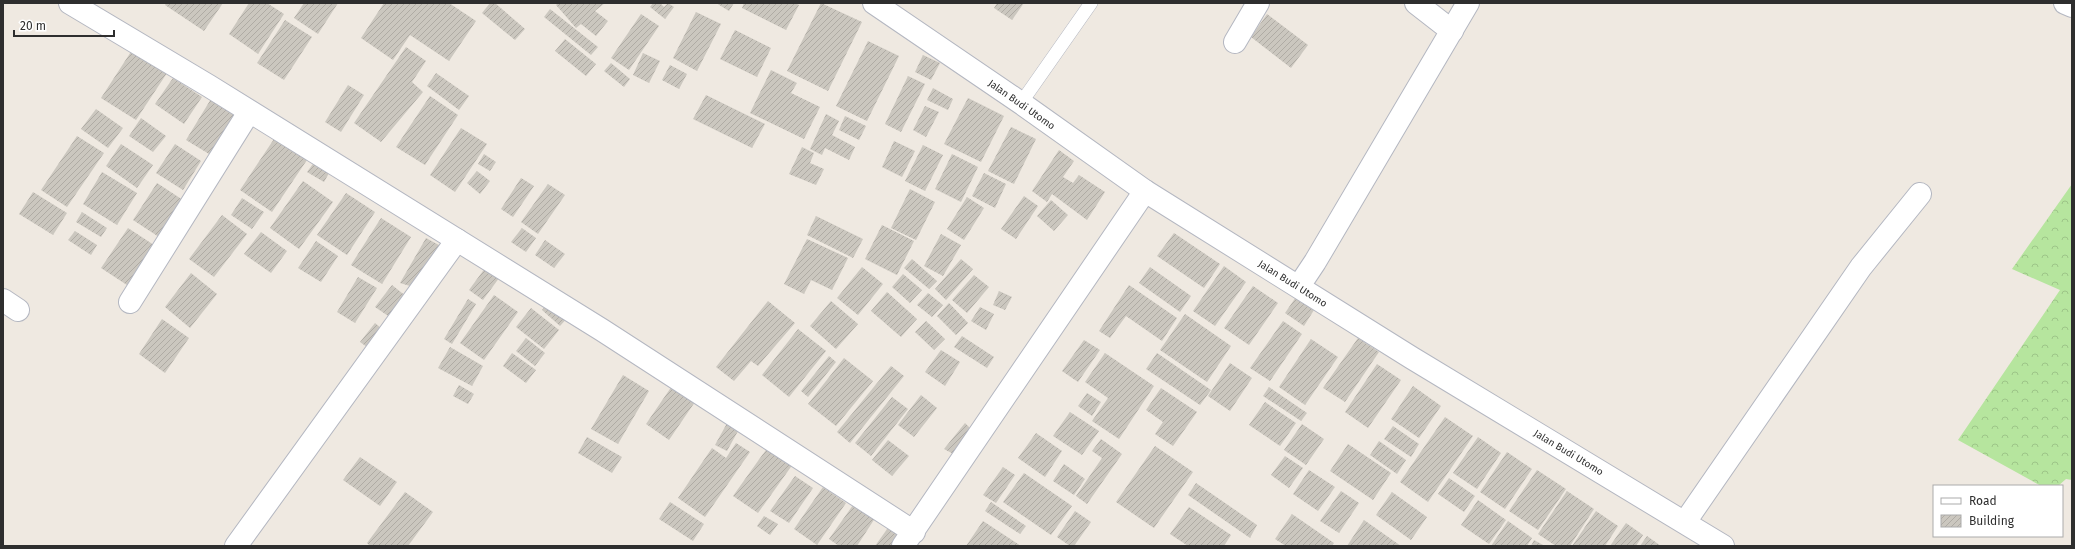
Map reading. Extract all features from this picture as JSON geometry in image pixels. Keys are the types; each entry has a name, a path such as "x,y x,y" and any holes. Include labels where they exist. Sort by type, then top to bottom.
{"street":[{"path":"70,3 602,330 909,539 1145,191"},
{"name":"Jalan Budi Utomo","path":"874,3 1021,103 1145,191 1412,358 1686,522 1722,546"},
{"path":"1235,42 1258,3"},
{"path":"1416,3 1452,31"},
{"path":"1299,286 1316,262 1468,3"},
{"path":"2065,3 2072,6"},
{"path":"130,302 249,112"},
{"path":"1686,522 1861,267 1920,194"},
{"path":"236,546 457,240"}],"lane":[{"path":"1021,103 1091,3"}],"green space":[{"path":"2072,184 2072,480 2066,479 2059,485 2039,485 1958,440 2060,290 2012,269"}],"building":[{"path":"166,3 223,3 204,31 165,5"},
{"path":"249,3 267,3 284,14 258,54 229,34"},
{"path":"304,3 338,3 318,34 294,18"},
{"path":"384,3 449,3 476,21 449,61 410,35 393,60 361,38"},
{"path":"490,3 495,3 525,29 515,40 482,13"},
{"path":"558,3 605,3 595,11 608,21 596,36 581,24 576,28 556,5"},
{"path":"653,3 660,3 664,7 668,3 674,7 665,19 650,7"},
{"path":"716,3 734,3 729,11"},
{"path":"744,3 795,3 799,5 786,30 742,8"},
{"path":"821,3 862,22 828,91 787,71"},
{"path":"997,3 1024,3 1012,20 994,8"},
{"path":"550,9 598,47 591,55 544,17"},
{"path":"696,12 721,24 697,71 673,58"},
{"path":"641,14 659,26 629,70 611,58"},
{"path":"1267,14 1308,45 1291,68 1251,37"},
{"path":"285,20 312,37 284,80 257,63"},
{"path":"735,30 771,48 757,77 720,59"},
{"path":"565,39 596,64 586,76 555,51"},
{"path":"868,41 899,56 867,121 836,106"},
{"path":"136,44 171,67 136,120 101,98"},
{"path":"406,47 426,61 412,82 423,92 381,142 354,123"},
{"path":"643,53 660,61 649,83 633,75"},
{"path":"923,55 940,63 931,80 915,72"},
{"path":"611,63 630,79 624,87 604,71"},
{"path":"670,65 687,74 679,89 662,80"},
{"path":"771,70 797,83 791,93 820,107 804,139 750,113"},
{"path":"436,73 469,96 459,110 427,86"},
{"path":"908,76 925,84 901,132 885,124"},
{"path":"173,78 202,97 184,124 155,104"},
{"path":"348,85 364,95 341,132 325,122"},
{"path":"933,88 953,99 948,110 927,100"},
{"path":"214,94 243,111 214,157 186,140"},
{"path":"706,95 765,124 752,148 693,119"},
{"path":"430,96 458,115 425,165 396,147"},
{"path":"968,98 1004,116 981,162 944,144"},
{"path":"925,106 939,112 926,137 913,130"},
{"path":"96,109 123,128 108,148 81,129"},
{"path":"826,114 839,121 832,135 855,147 849,160 825,148 822,155 810,149"},
{"path":"845,116 866,126 859,140 839,130"},
{"path":"141,118 166,136 153,152 129,136"},
{"path":"1011,127 1036,139 1014,184 988,171"},
{"path":"461,128 487,144 455,192 430,175"},
{"path":"77,136 104,153 67,207 41,190"},
{"path":"276,136 309,157 272,212 240,190"},
{"path":"894,141 915,151 902,177 882,167"},
{"path":"121,144 153,165 137,188 106,166"},
{"path":"175,144 201,161 183,190 156,173"},
{"path":"923,145 943,155 925,191 905,181"},
{"path":"802,147 814,153 810,163 824,169 816,185 789,174"},
{"path":"1059,150 1074,161 1063,177 1073,183 1079,175 1105,192 1087,220 1052,194 1047,202 1032,191"},
{"path":"484,154 496,162 490,171 478,164"},
{"path":"952,154 978,167 961,202 935,189"},
{"path":"318,157 333,166 324,182 307,172"},
{"path":"477,171 490,181 480,194 467,183"},
{"path":"102,172 137,193 117,225 83,204"},
{"path":"984,173 1006,184 995,208 972,196"},
{"path":"521,178 534,186 513,217 501,209"},
{"path":"303,181 333,202 299,249 270,228"},
{"path":"157,183 186,202 162,239 133,220"},
{"path":"548,184 565,195 538,234 521,222"},
{"path":"910,189 935,202 916,240 891,228"},
{"path":"33,192 67,213 53,235 19,214"},
{"path":"346,193 375,212 347,255 317,235"},
{"path":"1024,196 1038,206 1016,239 1001,229"},
{"path":"967,197 984,208 964,240 947,229"},
{"path":"242,198 264,212 252,229 231,215"},
{"path":"1051,200 1068,215 1054,231 1037,216"},
{"path":"82,212 107,228 101,237 76,222"},
{"path":"222,215 247,234 214,277 189,259"},
{"path":"816,216 863,239 853,258 807,235"},
{"path":"381,218 411,237 382,284 351,265"},
{"path":"882,225 914,241 897,275 865,259"},
{"path":"128,228 157,247 130,287 101,268"},
{"path":"522,228 536,238 526,252 511,242"},
{"path":"75,231 97,245 91,255 68,240"},
{"path":"261,232 287,251 271,273 244,254"},
{"path":"1174,233 1220,264 1204,288 1157,256"},
{"path":"941,234 961,245 943,276 924,266"},
{"path":"426,238 448,250 420,289 400,283"},
{"path":"807,239 848,258 832,290 811,280 804,294 784,284"},
{"path":"545,240 565,254 554,268 535,255"},
{"path":"316,241 338,256 321,282 298,268"},
{"path":"912,259 937,281 929,289 904,268"},
{"path":"961,259 973,269 946,300 935,289"},
{"path":"488,264 502,274 483,300 469,290"},
{"path":"1224,266 1246,282 1215,326 1193,311"},
{"path":"862,267 883,284 858,315 837,298"},
{"path":"1150,267 1191,296 1180,312 1139,283"},
{"path":"191,273 217,294 190,328 165,307"},
{"path":"903,274 922,290 910,303 892,287"},
{"path":"974,275 989,287 967,313 952,300"},
{"path":"358,277 377,288 355,323 337,312"},
{"path":"392,285 412,301 397,322 375,307"},
{"path":"1129,285 1177,318 1162,341 1126,316 1110,338 1099,331"},
{"path":"1253,286 1278,303 1249,345 1224,328"},
{"path":"999,291 1012,297 1005,310 993,305"},
{"path":"1300,291 1319,302 1304,326 1285,313"},
{"path":"887,292 917,319 901,337 871,311"},
{"path":"928,293 943,305 932,317 917,305"},
{"path":"494,295 518,312 484,360 460,343"},
{"path":"468,299 476,304 452,344 444,339"},
{"path":"551,300 569,316 560,326 542,310"},
{"path":"768,301 795,323 758,366 751,361 734,381 716,367"},
{"path":"831,301 858,324 836,349 810,326"},
{"path":"949,303 968,323 956,335 937,316"},
{"path":"980,307 994,314 986,330 971,321"},
{"path":"531,308 559,330 544,349 516,327"},
{"path":"1185,314 1231,346 1207,382 1160,350"},
{"path":"162,319 189,338 165,373 139,354"},
{"path":"926,321 945,339 934,350 915,332"},
{"path":"1283,321 1302,334 1270,381 1250,368"},
{"path":"375,323 388,334 374,352 360,342"},
{"path":"798,329 826,351 789,397 762,375"},
{"path":"962,336 994,357 987,368 954,347"},
{"path":"526,338 545,353 535,366 516,351"},
{"path":"1358,338 1379,352 1345,402 1323,388"},
{"path":"1311,339 1338,357 1305,405 1279,387"},
{"path":"1084,340 1100,350 1078,382 1062,371"},
{"path":"450,347 483,366 472,386 438,368"},
{"path":"941,350 960,362 945,386 925,372"},
{"path":"512,353 536,370 526,383 503,366"},
{"path":"1105,353 1154,386 1119,439 1092,421 1108,398 1085,382"},
{"path":"1157,353 1211,390 1200,405 1146,369"},
{"path":"829,356 836,362 808,397 801,391"},
{"path":"844,358 873,381 836,426 808,404"},
{"path":"1230,363 1252,378 1230,411 1208,396"},
{"path":"1377,364 1401,380 1368,428 1345,412"},
{"path":"891,366 904,376 850,443 837,432"},
{"path":"623,375 649,391 618,444 591,429"},
{"path":"674,383 697,399 669,440 646,424"},
{"path":"459,385 474,394 468,404 453,396"},
{"path":"1413,386 1441,406 1419,438 1391,419"},
{"path":"1269,387 1307,413 1301,421 1263,396"},
{"path":"1161,388 1197,412 1173,446 1155,434 1163,422 1146,410"},
{"path":"1087,393 1101,402 1092,416 1078,406"},
{"path":"921,395 937,408 914,437 898,425"},
{"path":"892,397 908,409 871,456 855,443"},
{"path":"1265,402 1296,423 1280,446 1249,425"},
{"path":"1070,412 1099,431 1082,455 1053,436"},
{"path":"731,416 743,422 727,451 715,445"},
{"path":"1445,417 1473,436 1428,502 1400,482"},
{"path":"965,423 978,436 961,458 944,449"},
{"path":"1302,424 1324,439 1306,465 1284,450"},
{"path":"1393,426 1419,444 1411,457 1384,439"},
{"path":"1036,433 1062,451 1045,477 1018,458"},
{"path":"587,437 622,457 612,473 578,453"},
{"path":"1478,437 1501,453 1477,489 1453,473"},
{"path":"1101,439 1122,454 1087,504 1076,496 1102,458 1092,451"},
{"path":"888,440 909,456 892,476 872,460"},
{"path":"1379,441 1406,460 1397,474 1370,455"},
{"path":"736,443 750,452 705,517 678,498 712,448 726,458"},
{"path":"1348,444 1391,473 1373,500 1330,471"},
{"path":"1155,446 1193,472 1154,528 1116,502"},
{"path":"768,447 793,464 758,513 733,496"},
{"path":"1507,452 1532,469 1505,509 1480,492"},
{"path":"1285,456 1303,468 1289,488 1271,475"},
{"path":"360,457 397,482 380,506 343,480"},
{"path":"1064,464 1085,479 1074,495 1053,481"},
{"path":"1003,467 1015,475 996,503 983,495"},
{"path":"1309,470 1335,487 1318,511 1293,494"},
{"path":"1537,470 1566,489 1538,530 1509,511"},
{"path":"1024,473 1072,506 1051,535 1003,502"},
{"path":"795,476 813,488 789,523 770,511"},
{"path":"1449,478 1475,496 1464,512 1438,494"},
{"path":"1196,483 1257,525 1250,538 1188,495"},
{"path":"823,487 846,503 817,545 794,529"},
{"path":"1341,491 1359,503 1339,533 1320,521"},
{"path":"1567,491 1594,509 1570,546 1556,546 1538,534"},
{"path":"405,492 433,512 408,546 370,546 367,543"},
{"path":"1392,492 1427,517 1411,540 1376,515"},
{"path":"858,498 879,512 857,546 839,546 829,539"},
{"path":"1478,500 1506,520 1489,544 1461,525"},
{"path":"670,502 704,524 693,541 659,519"},
{"path":"991,502 1026,526 1020,534 985,511"},
{"path":"1189,507 1231,535 1224,546 1188,546 1170,534"},
{"path":"1075,511 1091,522 1074,546 1070,546 1057,537"},
{"path":"1596,511 1618,526 1605,546 1572,546"},
{"path":"1292,514 1334,543 1332,546 1286,546 1275,539"},
{"path":"764,516 778,524 770,535 757,526"},
{"path":"1364,520 1401,546 1347,546"},
{"path":"983,521 1021,546 966,546"},
{"path":"1508,521 1532,538 1527,546 1491,546"},
{"path":"1626,523 1643,535 1636,546 1610,546"},
{"path":"890,525 907,538 901,546 875,546"},
{"path":"1647,536 1661,546 1640,546"},
{"path":"1534,540 1545,546 1531,546"}]}
